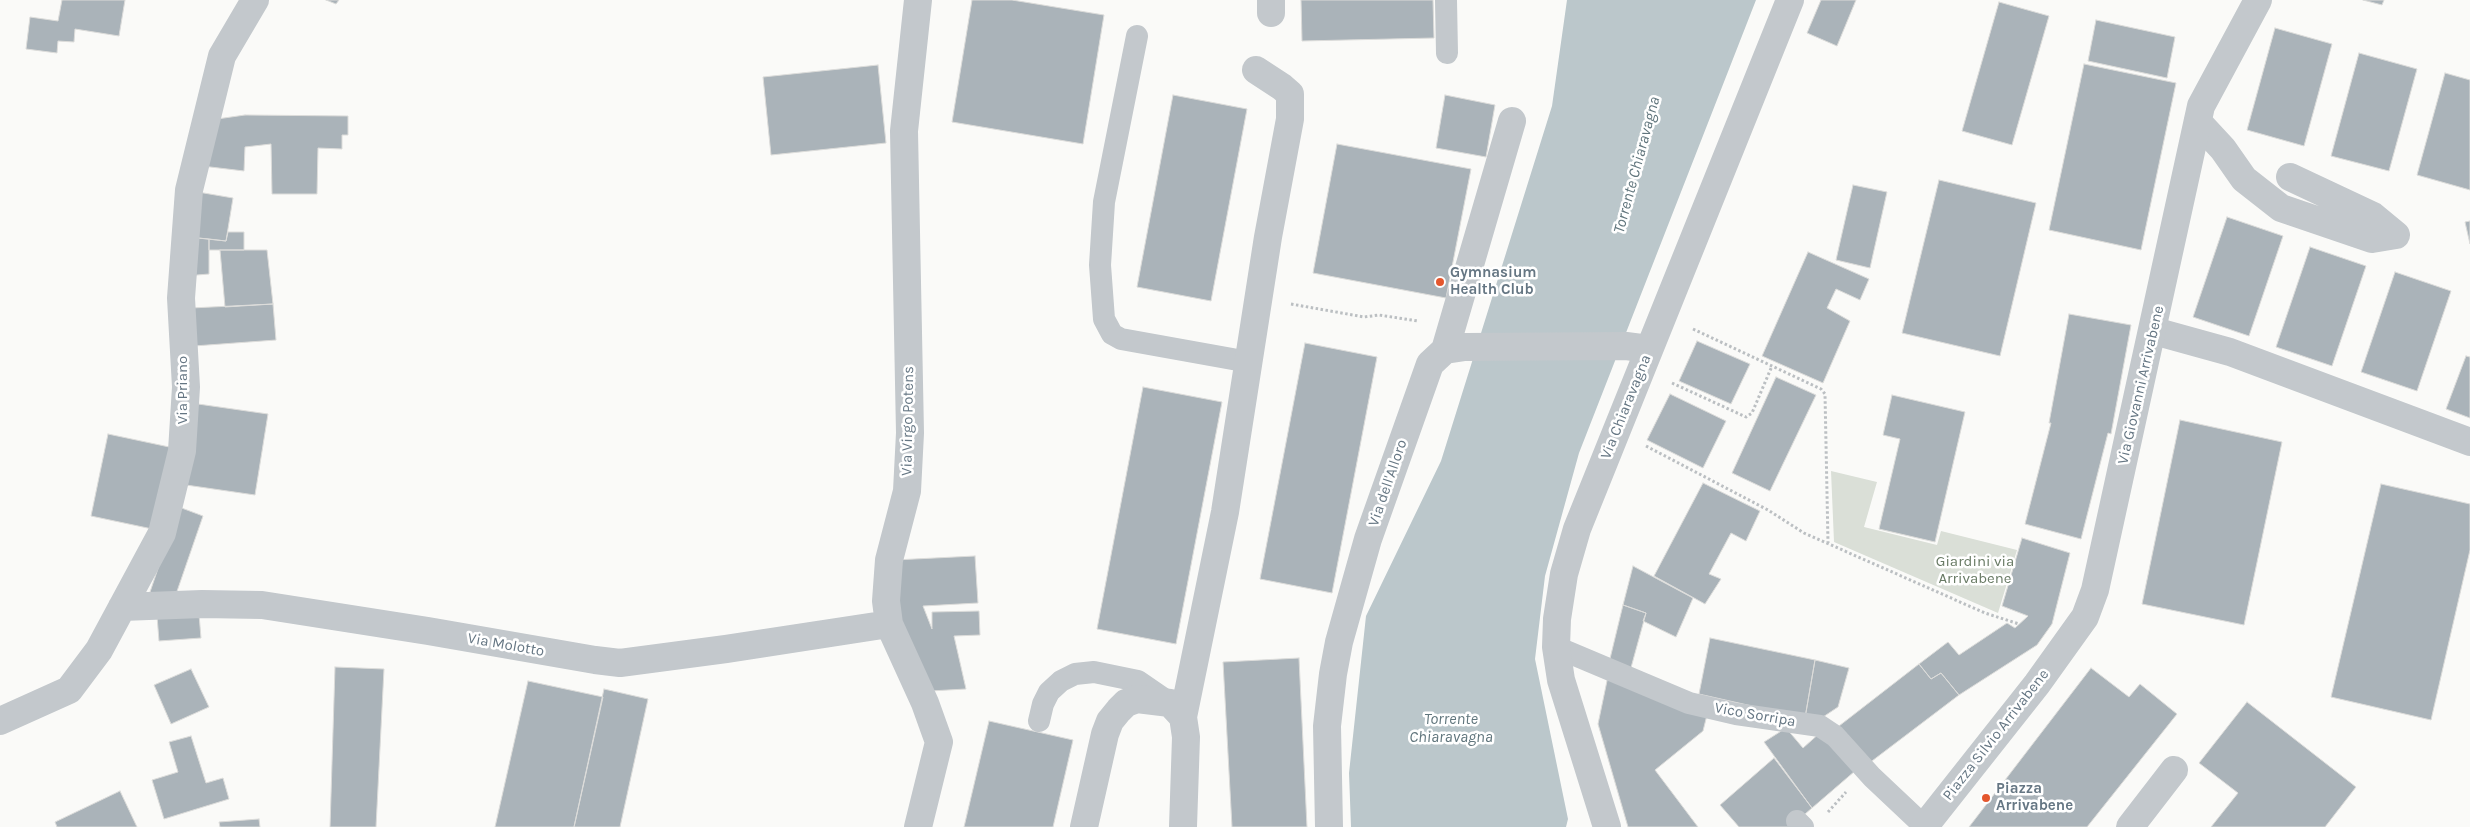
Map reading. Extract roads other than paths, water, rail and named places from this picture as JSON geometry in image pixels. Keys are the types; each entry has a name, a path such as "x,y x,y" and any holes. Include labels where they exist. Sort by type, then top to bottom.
{"street":[{"name":"Via Priano","path":"0,721 69,690 99,650 162,533 182,451 186,388 182,298 189,190 222,56 255,0"},
{"name":"Via Virgo Potens","path":"918,0 904,131 910,433 907,491 889,560 886,600 889,624 925,703 939,742 918,827"},
{"name":"Via Chiaravagna","path":"1607,827 1561,680 1556,647 1557,619 1569,556 1577,529 1616,431 1639,355 1662,315 1790,0"},
{"name":"Via Giovanni Arrivabene","path":"2068,642 2085,617 2096,590 2154,331 2201,106 2258,0"},
{"path":"1183,827 1186,737 1176,710 1225,512 1291,103 1290,94 1256,70"},
{"path":"1512,121 1455,348 1639,355"},
{"path":"2198,122 2224,148 2244,179 2281,208 2372,239 2396,235 2373,216 2290,177"},
{"path":"2154,331 2230,352 2470,442"},
{"name":"Via dell'Alloro","path":"1329,827 1327,726 1339,642 1368,539 1430,364 1455,348"},
{"name":"Via Molotto","path":"122,607 202,604 262,606 620,663 889,624"},
{"name":"Piazza Silvio Arrivabene","path":"1924,827 2068,642"},
{"path":"1084,827 1104,734 1110,721 1126,703 1137,699 1176,710"},
{"path":"2130,827 2174,770"}],"lane":[{"path":"1446,0 1447,53"},
{"path":"1137,36 1104,202 1100,265 1104,319 1112,334 1121,339 1249,362"},
{"name":"Vico Sorripa","path":"1556,647 1689,703 1736,714 1820,726 1835,736 1867,772 1924,827"},
{"path":"1039,721 1043,704 1050,692 1060,681 1075,674 1094,672 1138,681 1176,710"}],"water":[{"name":"Torrente Chiaravagna","path":"1567,0 1756,0 1579,453 1545,576 1535,659 1568,819 1566,827 1351,827 1349,773 1366,616 1441,461 1552,106"}],"place":[{"name":"Gymnasium Health Club","path":"1440,282"},
{"name":"Piazza Arrivabene","path":"1986,798"}],"park label":[{"name":"Giardini via Arrivabene","path":"1975,570"}]}
